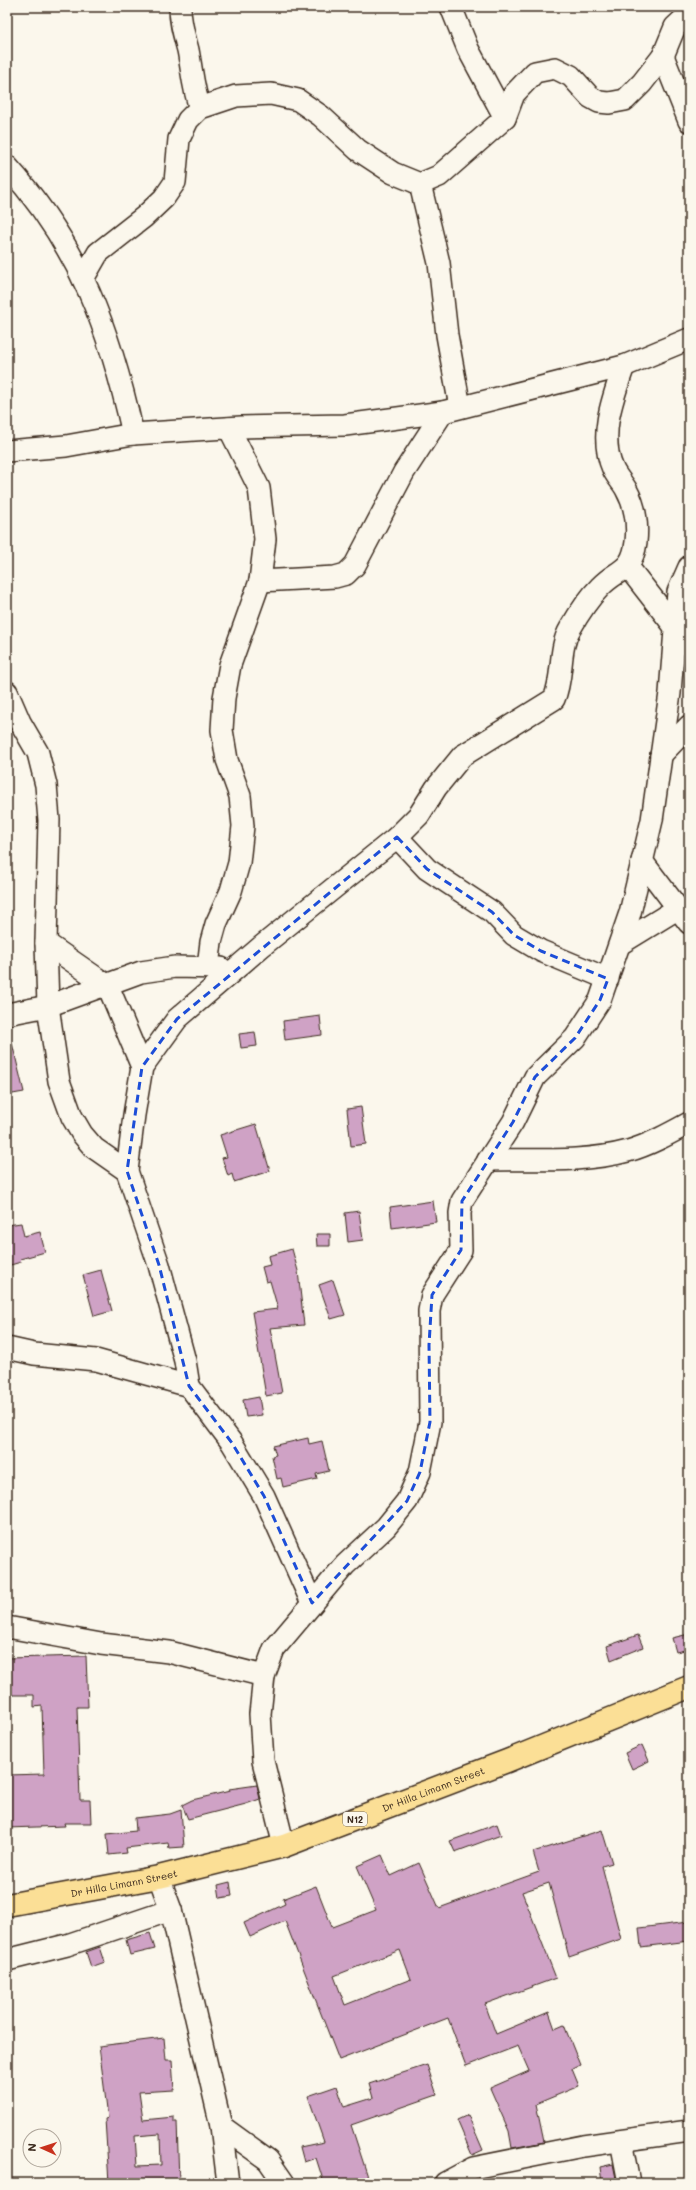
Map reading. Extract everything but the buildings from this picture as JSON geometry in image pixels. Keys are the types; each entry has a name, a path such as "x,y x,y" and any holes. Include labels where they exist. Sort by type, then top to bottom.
{"highway":[{"name":"Dr Hilla Limann Street","path":"7,1904 159,1877 284,1846 507,1761 689,1687"}],"street":[{"path":"180,7 182,34 188,49 193,89 200,108"},
{"path":"451,7 468,49 505,118"},
{"path":"83,279 98,253 144,217 164,198 175,182 179,139 188,120 200,108 236,96 271,94 298,100 321,116 358,150 393,173 420,184 439,176 505,118 514,94 535,72 555,68 564,71 590,97 599,102 609,103 625,100 642,83 663,56 675,27 689,14"},
{"path":"663,56 689,121"},
{"path":"7,166 30,194 73,256 98,310 120,376 133,434"},
{"path":"260,581 335,577 346,574 355,565 404,472 451,409 447,335 439,263 420,184"},
{"path":"7,452 66,446 133,434 229,428 345,425 451,409 624,366 644,356 689,339"},
{"path":"312,1603 264,1496 232,1443 189,1386 185,1361 159,1265 127,1171 142,1066 177,1019 233,969 397,837 419,815 436,788 462,756 554,699 558,690 564,650 569,630 600,586 628,567 636,543 636,516 627,491 613,468 608,445 609,411 624,366"},
{"path":"208,967 211,942 216,924 231,891 239,863 243,826 240,796 228,760 222,730 224,698 230,665 260,581 266,539 259,488 229,428"},
{"path":"628,567 689,645"},
{"path":"284,1846 263,1761 260,1714 264,1676 274,1649 345,1565 386,1527 408,1501 420,1472 430,1422 429,1311 432,1295 440,1280 454,1263 461,1250 460,1213 462,1201 513,1122 535,1077 575,1038 600,1000 630,913 652,820 670,693 678,592 689,567"},
{"path":"7,692 14,722 38,752 46,785 49,820 46,943 48,1006 59,1080 72,1117 94,1148 127,1171"},
{"path":"661,755 689,726"},
{"path":"397,837 427,869 492,912 514,935 542,951 608,979"},
{"path":"620,944 683,916 642,861"},
{"path":"46,943 108,986 142,1066"},
{"path":"7,1014 48,1006 108,986 125,977 141,972 175,967 233,969"},
{"path":"488,1160 565,1158 628,1151 657,1140 689,1123"},
{"path":"7,1348 34,1354 96,1360 189,1386"},
{"path":"7,1627 100,1644 168,1652 264,1676"},
{"path":"159,1877 171,1910 221,2126 228,2183"},
{"path":"7,1960 67,1945 171,1910"},
{"path":"221,2126 268,2160 284,2183"},
{"path":"445,2183 473,2168 583,2146 689,2131"},
{"path":"621,2141 629,2183"}],"highlighted area":[{"path":"397,837 427,869 492,912 514,935 541,951 608,979 600,1000 575,1038 535,1077 513,1122 462,1201 461,1250 432,1295 429,1345 430,1422 420,1472 407,1501 312,1603 264,1496 232,1443 189,1386 159,1265 127,1171 142,1067 177,1019"}]}
